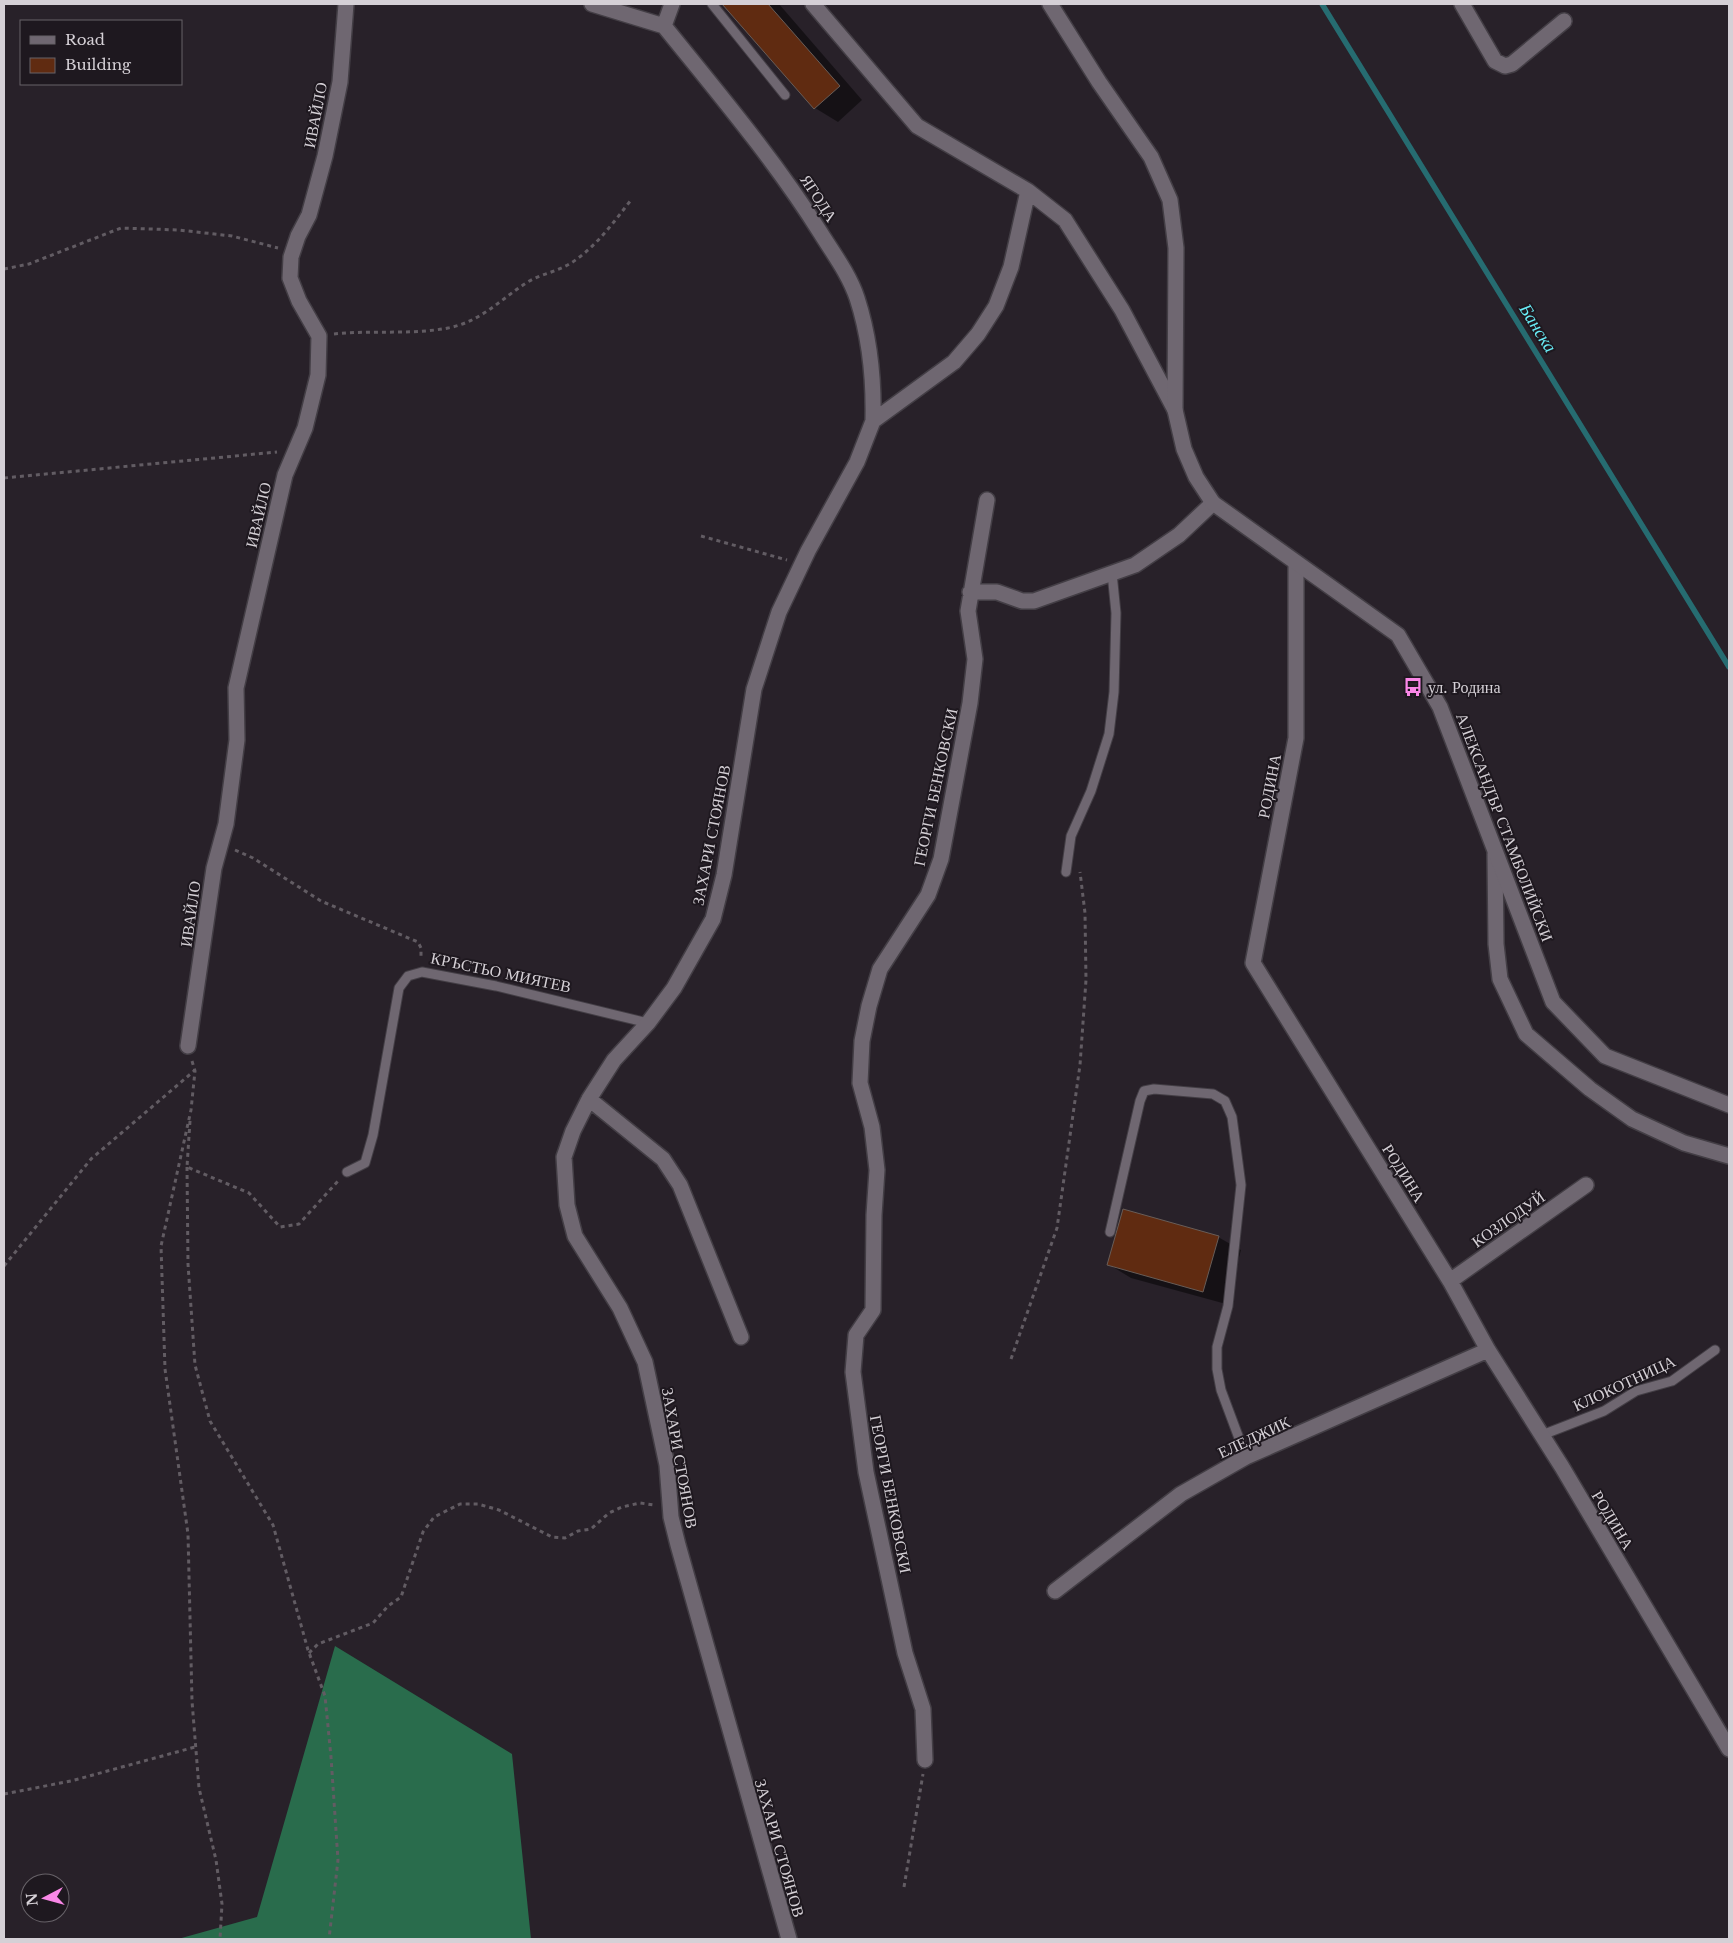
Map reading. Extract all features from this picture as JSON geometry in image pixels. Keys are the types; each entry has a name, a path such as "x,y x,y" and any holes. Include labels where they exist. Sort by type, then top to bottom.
{"street":[{"name":"ИВАЙЛО","path":"188,1046 214,868 226,824 237,740 236,688 286,475 305,428 318,375 318,336 299,301 290,278 294,250 310,215 325,156 340,82 346,4"},
{"path":"592,4 664,26 672,4"},
{"path":"813,4 917,126 1028,191 1064,220 1122,310 1175,410"},
{"name":"АЛЕКСАНДЪР СТАМБОЛИЙСКИ","path":"1050,4 1099,82 1151,157 1170,200 1176,248 1175,410 1184,449 1196,477 1213,503 1398,635 1440,706 1553,1002 1605,1056 1729,1105"},
{"path":"1462,4 1496,61 1505,66 1512,64 1564,21"},
{"name":"ЯГОДА","path":"664,26 788,182 844,271 856,296 868,339 874,379 873,421"},
{"path":"873,421 954,362 978,334 996,306 1011,267 1028,191"},
{"name":"ЗАХАРИ СТОЯНОВ","path":"790,1939 688,1586 670,1506 667,1465 645,1362 620,1308 575,1236 567,1205 564,1157 573,1130 589,1099 614,1060 648,1023 674,988 712,920 724,875 754,689 779,612 802,564 857,462 873,421"},
{"name":"ГЕОРГИ БЕНКОВСКИ","path":"925,1760 923,1709 905,1653 866,1472 853,1372 856,1335 873,1310 874,1216 878,1170 872,1128 860,1083 862,1041 869,1006 880,970 928,895 941,859 970,703 975,659 968,611 987,500"},
{"path":"970,592 997,592 1022,601 1034,601 1135,565 1179,535 1213,503"},
{"name":"РОДИНА","path":"1296,564 1296,738 1253,963 1450,1281 1488,1350 1542,1435 1729,1749"},
{"path":"1495,853 1496,944 1500,979 1526,1034 1590,1089 1632,1119 1684,1142 1729,1156"},
{"path":"589,1099 663,1159 680,1185 741,1337"},
{"name":"КОЗЛОДУЙ","path":"1450,1281 1586,1185"},
{"name":"ЕЛЕДЖИК","path":"1054,1590 1181,1494 1246,1457 1488,1350"}],"lane":[{"path":"712,4 785,95"},
{"path":"1066,872 1072,836 1091,791 1109,734 1114,692 1116,613 1112,573"},
{"name":"КРЪСТЬО МИЯТЕВ","path":"347,1172 364,1163 373,1135 399,988 408,976 422,972 496,986 648,1023"},
{"path":"1110,1232 1140,1101 1144,1091 1154,1089 1213,1094 1225,1102 1232,1117 1241,1185 1228,1306 1217,1347 1217,1369 1221,1390 1246,1457"},
{"name":"КЛОКОТНИЦА","path":"1542,1435 1604,1411 1636,1391 1672,1381 1715,1350"}],"path":[{"path":"318,336 358,332 395,332 448,328 470,321 485,314 537,276 551,273 570,263 598,242 631,200"},
{"path":"4,269 29,264 120,228 178,230 232,236 268,247 294,250"},
{"path":"4,478 296,451"},
{"path":"701,536 802,564"},
{"path":"220,847 240,851 321,900 418,942 421,948 422,972"},
{"path":"1011,1359 1057,1228 1080,1066 1086,980 1085,913 1080,872 1070,848"},
{"path":"188,1046 195,1071 187,1166 188,1264 195,1365 210,1421 273,1525 309,1653 325,1696 338,1860 329,1939"},
{"path":"4,1266 91,1159 195,1071"},
{"path":"191,1110 160,1246 166,1370 188,1534 195,1747 199,1788 216,1860 222,1904 220,1939"},
{"path":"187,1166 249,1193 280,1227 299,1224 347,1172"},
{"path":"309,1653 318,1644 373,1623 388,1606 401,1597 423,1532 434,1517 460,1504 478,1504 500,1510 552,1537 565,1538 578,1531 592,1529 609,1513 622,1508 640,1503 670,1506"},
{"path":"4,1794 71,1781 195,1747"},
{"path":"904,1887 925,1760"}],"green space":[{"path":"335,1646 512,1754 531,1939 178,1939 257,1917"}],"building":[{"path":"722,4 768,4 840,86 814,109"},
{"path":"1123,1209 1219,1236 1203,1292 1107,1265"}],"waterway":[{"name":"Банска","path":"1322,4 1729,667"}],"place":[{"name":"ул. Родина","path":"1413,687"}]}
